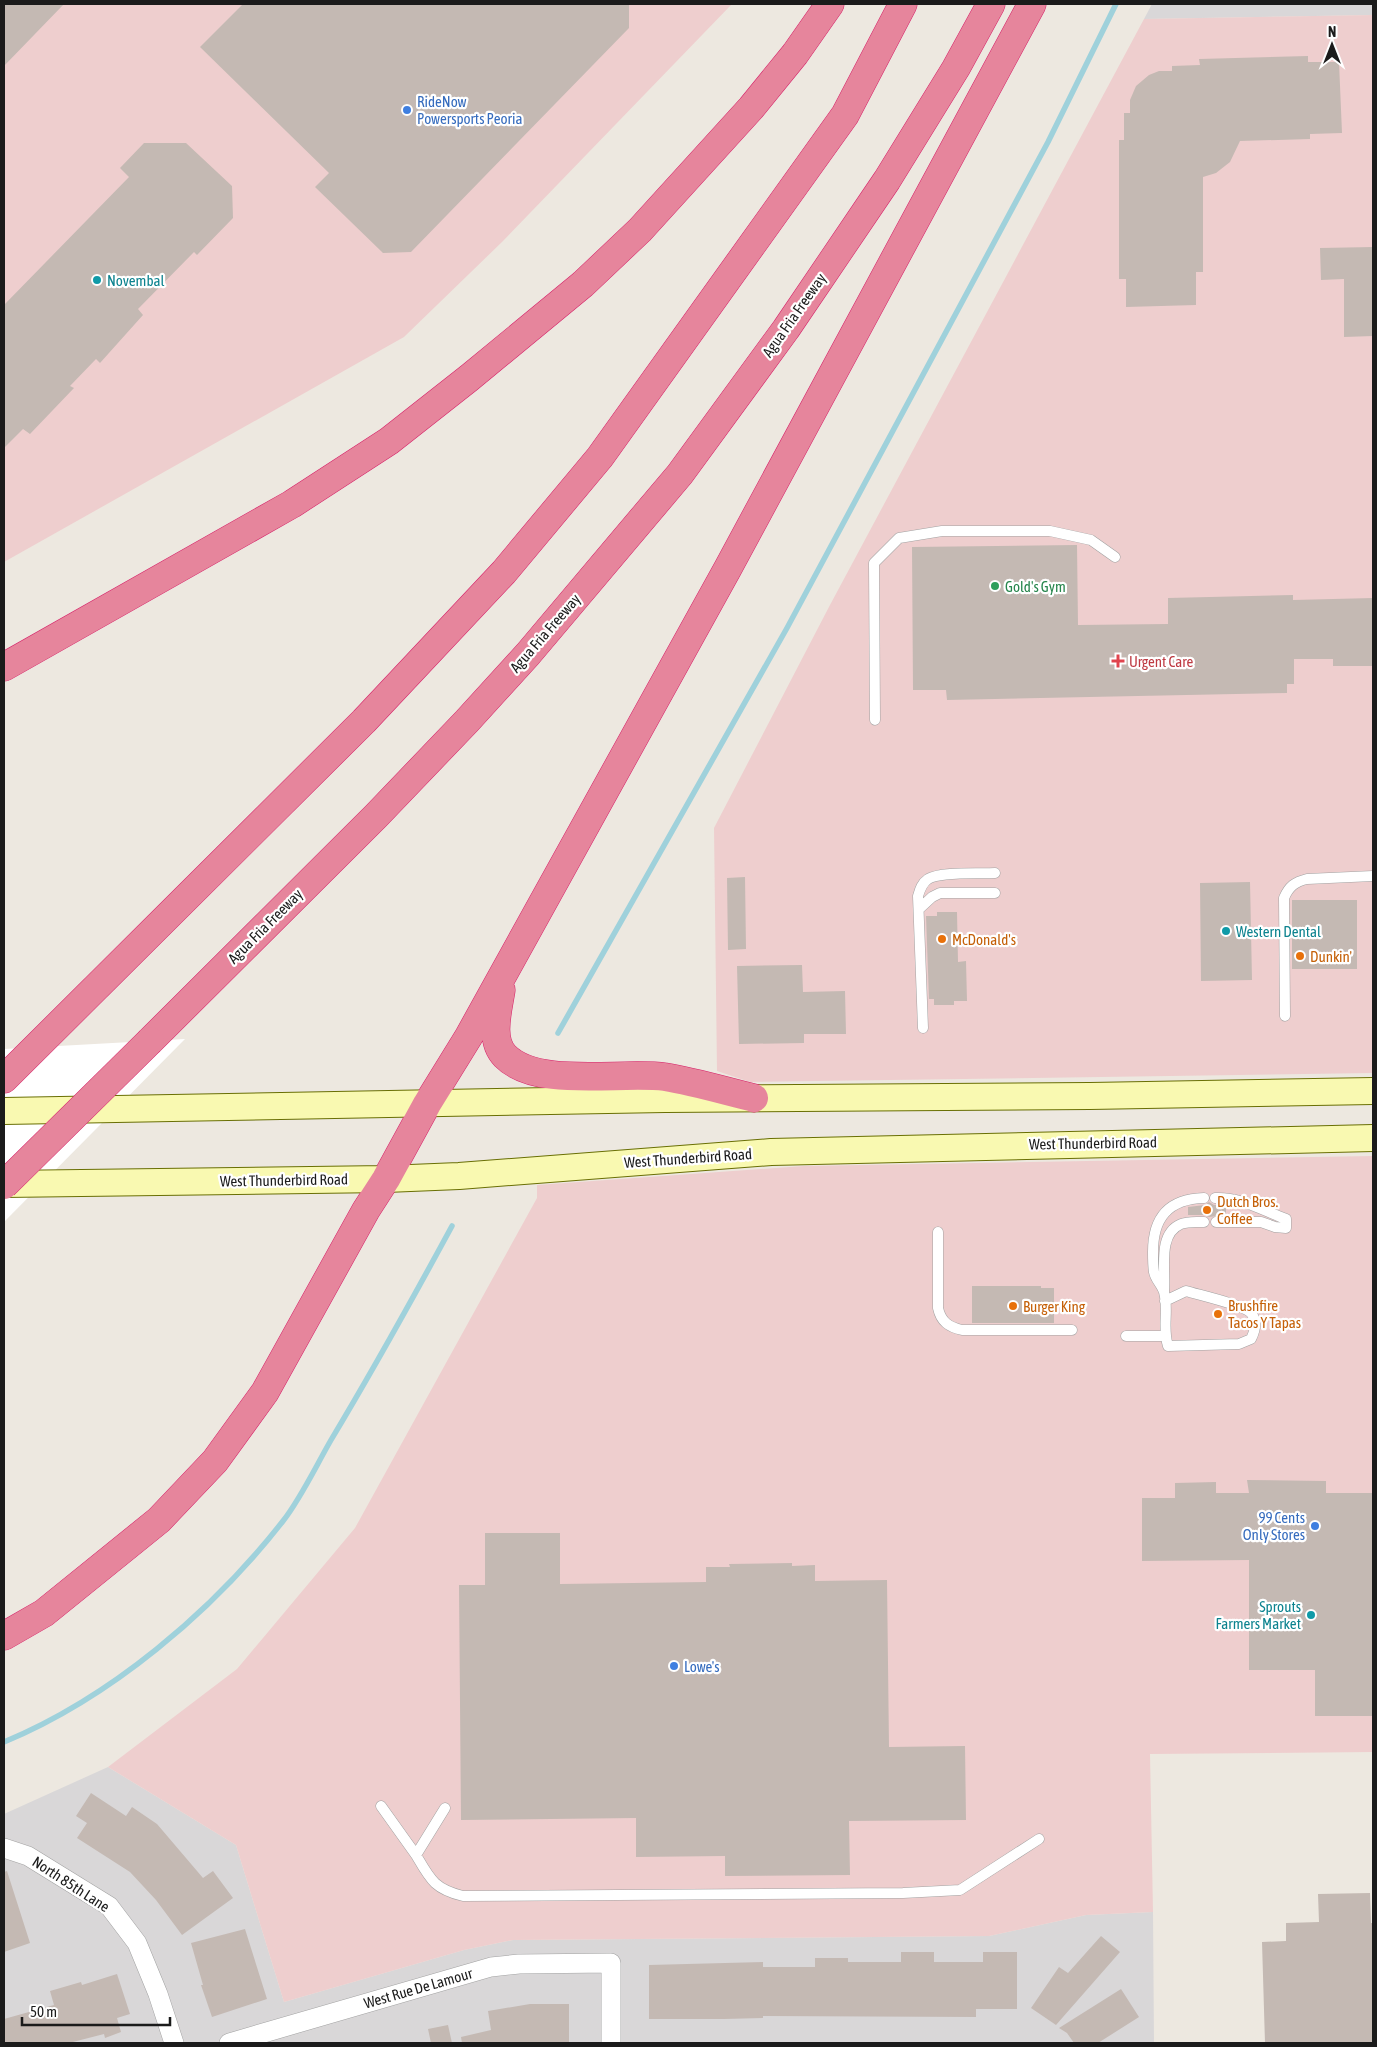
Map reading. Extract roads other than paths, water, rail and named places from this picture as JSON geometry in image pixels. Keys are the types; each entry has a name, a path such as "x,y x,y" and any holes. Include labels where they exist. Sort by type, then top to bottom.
{"highway":[{"path":"4,668 292,504 389,441 469,378 583,284 640,230 751,108 795,54 830,4"},
{"path":"4,1079 364,721 504,572 587,473 845,114 904,4"},
{"name":"Agua Fria Freeway","path":"4,1184 376,816 467,721 528,654 680,474 786,329 887,180 956,68 991,4"},
{"path":"4,1636 44,1613 159,1520 215,1461 265,1392 366,1210 386,1179 427,1104 469,1036 728,568 1032,4"},
{"path":"503,974 496,1018 498,1045 504,1055 519,1068 545,1074 664,1077 754,1098"}],"main road":[{"path":"4,1112 754,1098 1090,1096 1373,1091"},
{"name":"West Thunderbird Road","path":"4,1184 386,1179 459,1176 771,1152 1373,1138"}],"street":[{"name":"North 85th Lane","path":"4,1848 28,1856 109,1906 137,1943 158,1994 174,2043"},
{"name":"West Rue De Lamour","path":"229,2043 491,1967 519,1964 611,1963 611,2043"}],"lane":[{"path":"875,720 874,563 899,538 942,531 1050,531 1091,540 1115,557"},
{"path":"923,1028 918,896 921,886 933,877 995,873"},
{"path":"1285,1016 1284,898 1288,888 1297,882 1307,879 1373,876"},
{"path":"919,909 932,897 940,893 995,893"},
{"path":"1164,1297 1154,1273 1153,1238 1156,1226 1171,1207 1188,1198 1204,1198"},
{"path":"1215,1198 1230,1198 1244,1202 1286,1219 1286,1228 1275,1227 1261,1222 1216,1222"},
{"path":"1164,1297 1186,1292 1241,1307 1250,1312 1255,1320 1251,1339 1239,1344 1168,1346 1165,1336 1164,1297 1166,1273 1164,1244 1167,1236 1180,1224 1204,1222"},
{"path":"938,1232 938,1308 940,1316 952,1328 962,1330 1072,1330"},
{"path":"1126,1336 1165,1336"},
{"path":"381,1806 416,1855 430,1879 447,1892 463,1896 903,1894 960,1890 1039,1839"},
{"path":"416,1855 445,1808"}],"waterway":[{"path":"558,1033 787,628 1048,142 1116,4"},
{"path":"4,1742 44,1724 120,1677 157,1649 191,1619 255,1555 290,1512 302,1492 393,1334 452,1226"}],"place":[{"name":"RideNow Powersports Peoria","path":"407,110"},
{"name":"Novembal","path":"97,280"},
{"name":"Gold's Gym","path":"995,586"},
{"name":"Urgent Care","path":"1118,661"},
{"name":"Western Dental","path":"1226,931"},
{"name":"McDonald's","path":"942,939"},
{"name":"Dunkin'","path":"1300,956"},
{"name":"Dutch Bros. Coffee","path":"1207,1210"},
{"name":"Burger King","path":"1013,1306"},
{"name":"Brushfire Tacos Y Tapas","path":"1218,1314"},
{"name":"99 Cents Only Stores","path":"1315,1526"},
{"name":"Sprouts Farmers Market","path":"1311,1615"},
{"name":"Lowe's","path":"674,1666"}]}
